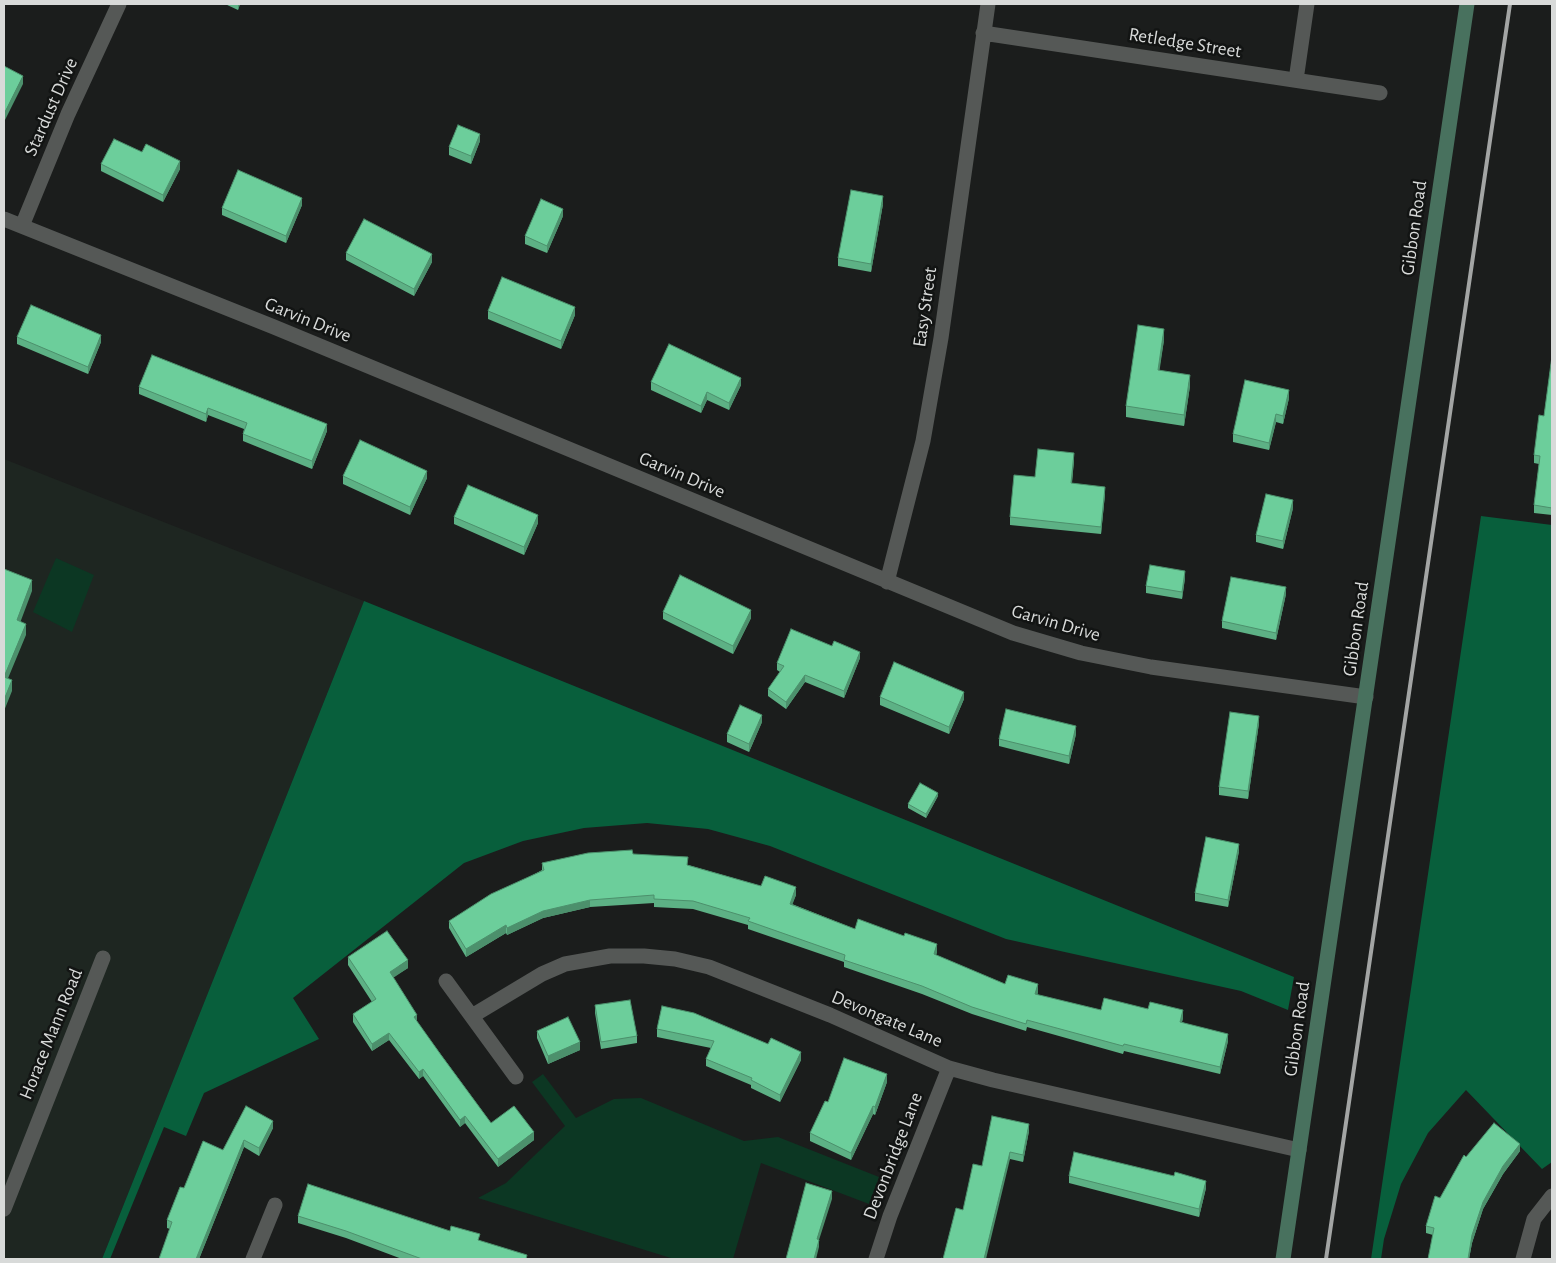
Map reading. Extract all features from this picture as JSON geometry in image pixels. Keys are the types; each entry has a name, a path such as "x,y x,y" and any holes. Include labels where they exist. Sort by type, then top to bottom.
{"main road":[{"name":"Gibbon Road","path":"1282,1259 1468,4"}],"street":[{"name":"Stardust Drive","path":"22,226 68,114 119,4"},
{"name":"Easy Street","path":"887,582 923,441 941,338 988,4"},
{"path":"1296,80 1307,4"},
{"name":"Retledge Street","path":"983,34 1380,93"},
{"name":"Garvin Drive","path":"4,219 274,328 1013,633 1082,653 1151,667 1366,698"},
{"name":"Devongate Lane","path":"472,1016 542,974 565,964 610,956 644,956 676,960 708,967 830,1015 948,1068 1299,1150"},
{"name":"Horace Mann Road","path":"4,1209 103,958"},
{"path":"446,981 516,1077"},
{"name":"Devonbridge Lane","path":"876,1259 890,1216 948,1068"},
{"path":"1522,1259 1534,1219 1552,1196"},
{"path":"256,1258 275,1205"}],"shaded area":[{"path":"4,459 364,601 102,1259 4,1259"}],"green space":[{"path":"1481,516 1552,525 1552,1162 1542,1169 1466,1090 1428,1133 1401,1184 1384,1239 1381,1259 1371,1259"},
{"path":"56,558 94,575 72,632 33,612"},
{"path":"364,601 1294,977 1288,1010 1241,991 1006,939 770,846 708,829 647,823 584,828 523,841 464,863 293,998 319,1039 204,1093 186,1136 164,1127 110,1259 102,1259"},
{"path":"543,1074 576,1118 614,1099 641,1098 744,1141 778,1137 879,1177 869,1204 761,1163 733,1259 674,1259 478,1198 506,1183 565,1126 532,1082"}],"building":[{"path":"4,66 23,76 4,114"},
{"path":"458,125 480,134 471,156 449,147"},
{"path":"114,139 142,152 146,144 180,161 163,195 101,164"},
{"path":"238,170 302,198 286,236 222,208"},
{"path":"851,190 883,196 871,264 838,258"},
{"path":"541,199 563,209 547,246 525,236"},
{"path":"364,219 432,254 414,289 346,253"},
{"path":"502,277 575,307 561,341 488,311"},
{"path":"31,305 101,335 88,367 17,337"},
{"path":"1138,325 1164,329 1158,370 1190,375 1184,415 1126,406"},
{"path":"669,344 741,378 729,403 707,392 701,406 651,382"},
{"path":"152,355 327,424 312,461 243,434 247,423 208,408 206,414 139,387"},
{"path":"1552,356 1552,508 1534,505 1540,456 1534,455 1539,415 1544,416"},
{"path":"1245,380 1289,390 1283,416 1276,414 1269,443 1233,434"},
{"path":"360,440 427,471 410,507 343,476"},
{"path":"1038,449 1074,453 1071,483 1105,487 1101,527 1010,517 1014,475 1035,477"},
{"path":"468,485 538,515 524,547 454,517"},
{"path":"1266,494 1293,500 1283,541 1256,535"},
{"path":"1150,565 1185,571 1182,592 1146,586"},
{"path":"4,569 32,580 17,620 26,624 4,677"},
{"path":"680,575 751,610 733,646 663,612"},
{"path":"1231,577 1286,587 1276,633 1222,621"},
{"path":"791,629 832,646 834,641 860,652 844,691 805,675 786,702 768,689 784,666 777,663"},
{"path":"894,662 964,692 949,727 880,697"},
{"path":"4,677 12,680 4,700"},
{"path":"740,705 762,715 749,744 727,734"},
{"path":"1006,709 1076,726 1069,756 999,739"},
{"path":"1230,712 1259,716 1248,791 1219,787"},
{"path":"920,783 938,793 926,814 908,804"},
{"path":"1206,837 1239,844 1228,900 1195,893"},
{"path":"632,850 633,854 688,857 687,865 761,886 765,876 796,887 790,904 855,929 858,919 904,936 905,933 937,944 934,954 1005,984 1008,975 1038,984 1035,994 1101,1010 1104,998 1148,1009 1150,1002 1183,1010 1180,1022 1228,1034 1220,1067 1124,1044 1123,1046 1027,1020 1026,1024 972,1007 922,986 844,960 845,955 748,921 750,918 693,901 654,899 654,895 590,900 543,911 507,928 506,925 466,949 449,921 491,894 544,870 542,863 588,853"},
{"path":"387,931 408,960 390,972 417,1015 414,1017 441,1055 491,1123 514,1106 534,1132 498,1159 465,1116 460,1120 423,1069 419,1072 389,1033 372,1044 353,1014 376,999 348,957"},
{"path":"630,1000 637,1036 601,1042 595,1005"},
{"path":"662,1006 694,1013 768,1044 771,1038 801,1052 780,1095 751,1080 752,1078 706,1059 714,1041 657,1029"},
{"path":"568,1017 580,1042 548,1056 537,1031"},
{"path":"844,1058 887,1074 875,1107 873,1106 851,1153 810,1133 825,1101 828,1102"},
{"path":"246,1106 273,1121 259,1148 244,1140 196,1259 159,1259 172,1222 167,1220 180,1187 184,1188 203,1141 223,1150"},
{"path":"992,1116 1029,1124 1023,1155 1010,1152 984,1259 943,1259 956,1208 963,1210 973,1164 982,1166"},
{"path":"1494,1123 1520,1144 1503,1166 1483,1202 1472,1235 1468,1259 1428,1259 1434,1228 1426,1226 1435,1196 1440,1198 1464,1155 1466,1157"},
{"path":"1074,1152 1174,1176 1175,1172 1206,1181 1199,1209 1069,1176"},
{"path":"806,1183 832,1191 817,1239 819,1240 814,1259 786,1259"},
{"path":"308,1184 450,1231 451,1226 480,1234 478,1240 527,1255 526,1259 422,1259 346,1231 298,1216"}],"railway":[{"path":"1326,1259 1510,4"}]}
